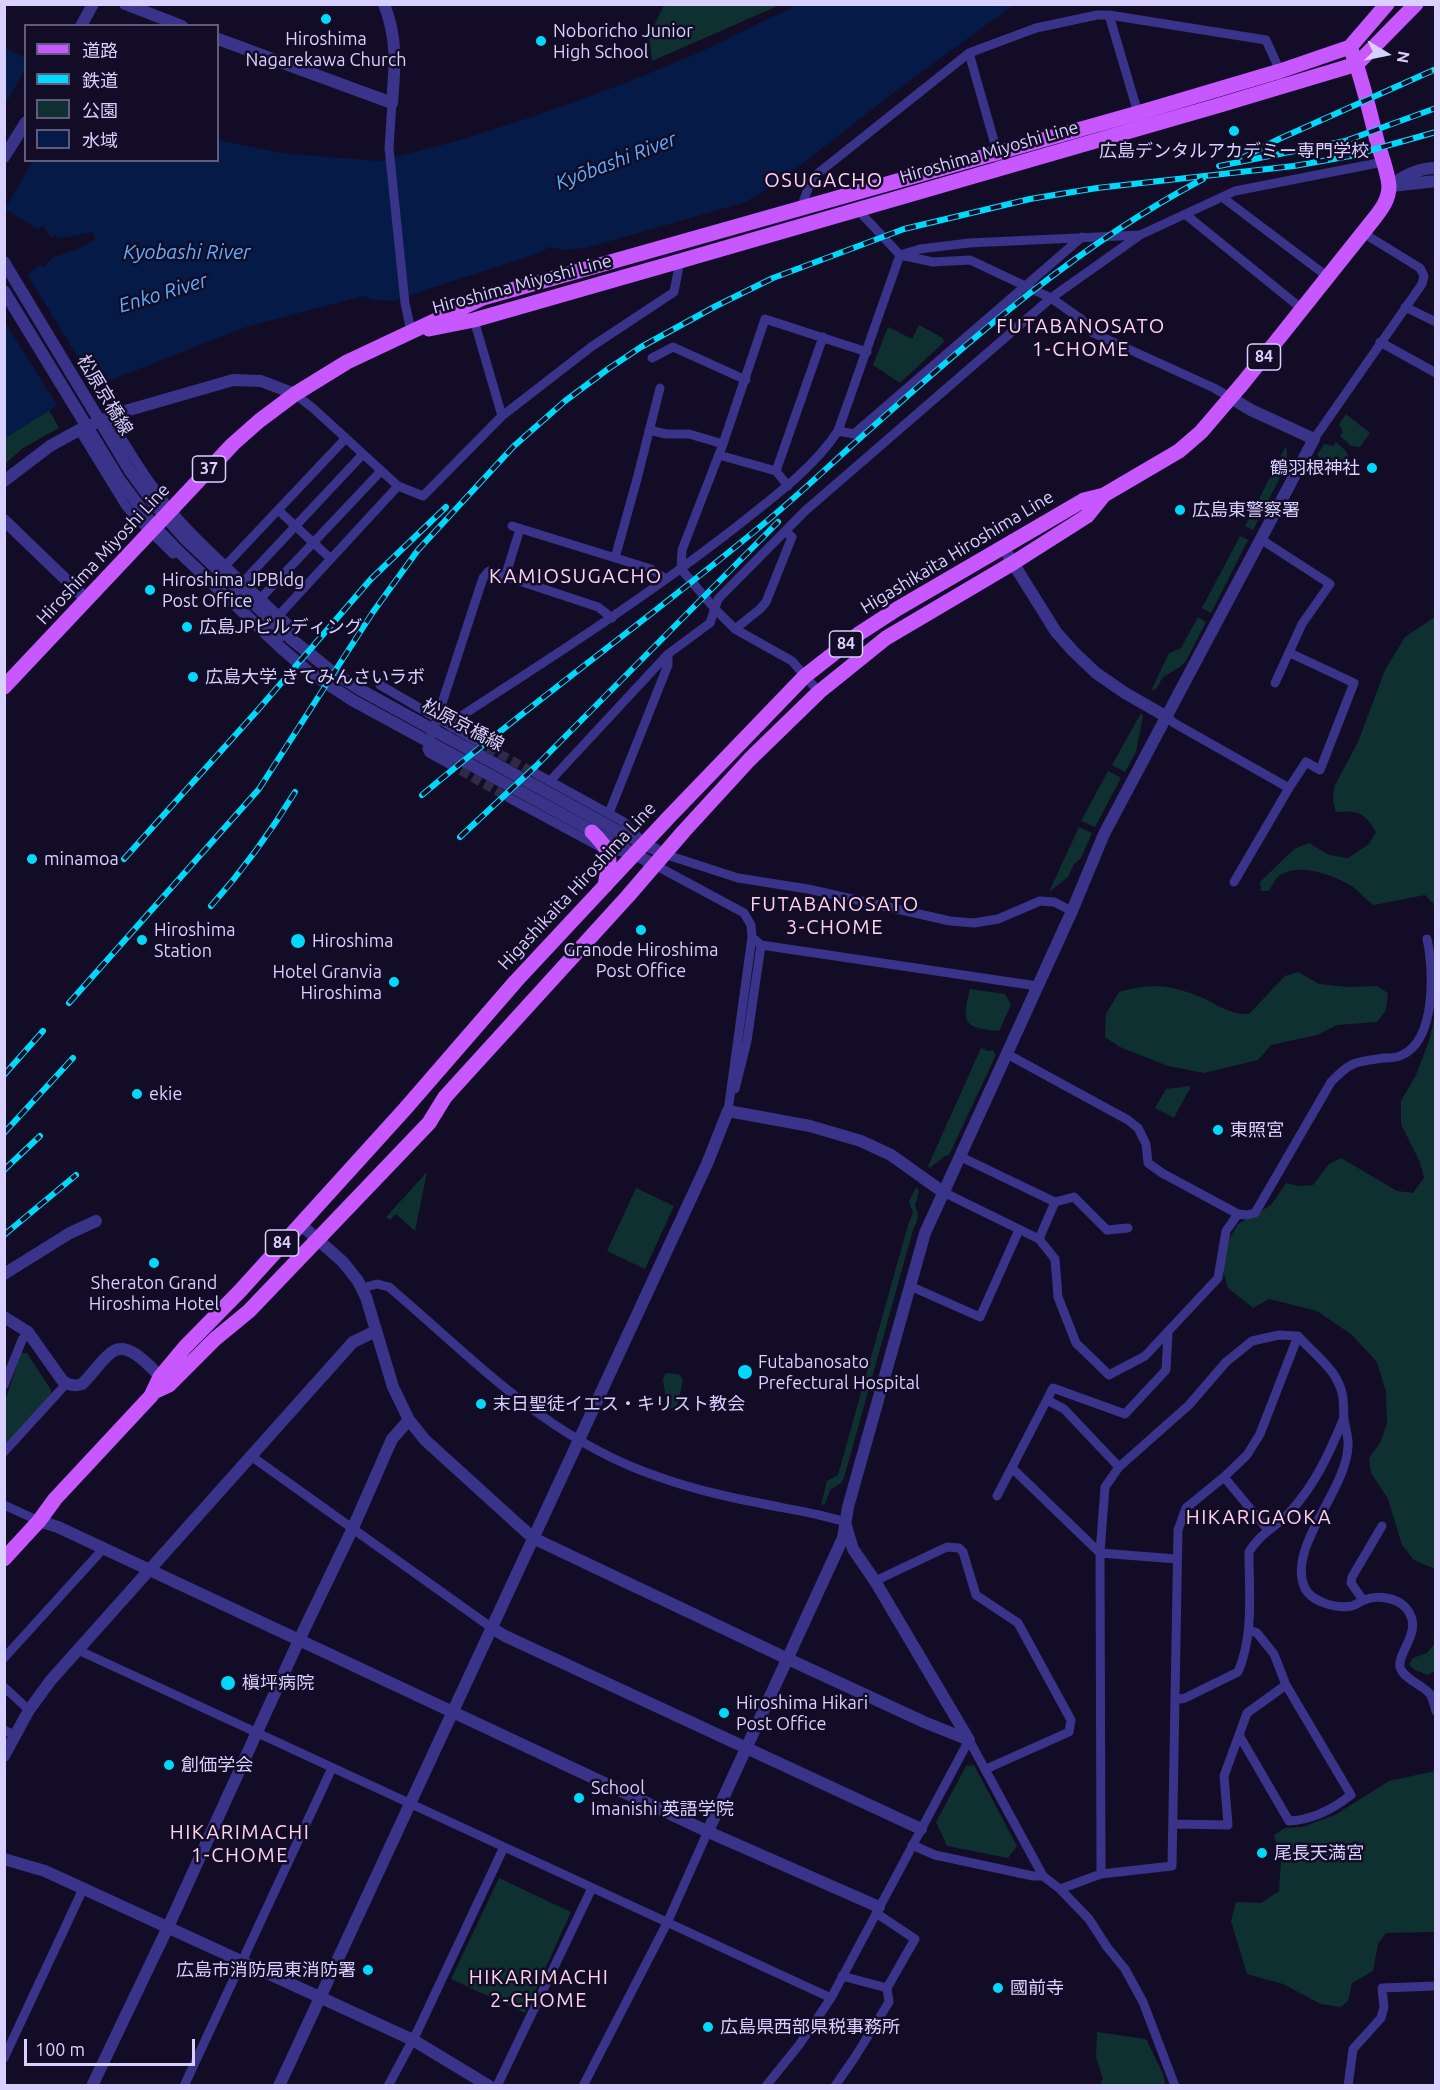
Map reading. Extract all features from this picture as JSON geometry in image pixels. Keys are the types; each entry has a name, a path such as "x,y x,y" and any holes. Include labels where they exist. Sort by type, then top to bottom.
{"main road":[{"name":"Hiroshima Miyoshi Line","path":"4,687 242,436 295,394 347,362 483,298 1280,71 1350,46 1387,4"},
{"name":"Hiroshima Miyoshi Line","path":"411,331 474,320 1002,169 1357,64 1416,4"},
{"path":"1350,46 1357,64 1389,186"},
{"name":"Higashikaita Hiroshima Line","path":"4,1559 39,1521 54,1499 165,1381 300,1224 405,1109 516,981 805,676 860,633 897,609 1084,500 1104,495 1179,451 1201,432 1231,398 1363,233 1384,206 1389,186"},
{"name":"Higashikaita Hiroshima Line","path":"165,1381 249,1311 429,1123 446,1097 684,831 750,759 819,692 886,639 1086,516 1104,495"},
{"path":"602,823 610,858 605,886"}],"street":[{"path":"82,24 93,4"},
{"path":"125,4 177,24"},
{"path":"384,4 395,39 390,155 405,303 411,331"},
{"path":"801,208 812,178 969,53 1036,28 1097,15 1109,15 1266,40 1280,71"},
{"path":"1109,15 1138,113"},
{"path":"219,39 392,103"},
{"path":"969,53 1002,169"},
{"path":"4,157 24,125"},
{"path":"550,781 668,654 710,622 718,599 805,511 1051,298 1140,235 1222,196 1235,191 1383,162"},
{"path":"1389,186 1406,175 1426,168 1436,168"},
{"path":"1389,186 1436,181"},
{"path":"845,195 900,255 933,262 970,260 1051,298 1081,318 1093,333 1214,388 1251,410 1314,440"},
{"path":"1222,196 1328,277"},
{"path":"1185,214 1302,309"},
{"path":"583,2085 667,1923 745,1748 843,1538 848,1507 924,1233 1072,911 1104,834 1314,440 1422,284 1424,276 1420,268 1363,233"},
{"path":"900,255 920,249 969,243 1140,235"},
{"path":"838,431 854,434 1082,237"},
{"path":"452,728 455,720 612,618 681,569 788,486 825,450 838,431 900,255"},
{"path":"4,481 50,446 109,417 233,380 261,381 295,394 398,486 423,496 502,416 591,347 674,292 680,261"},
{"name":"松原京橋線","path":"4,262 145,492 186,540 290,638 330,670 359,689 602,823 660,860"},
{"name":"松原京橋線","path":"4,291 119,479 144,513 177,550 281,648 309,672 352,700 602,823"},
{"path":"1405,307 1436,321"},
{"path":"474,320 502,416"},
{"path":"819,692 792,661 735,629 715,609 681,569 682,550 723,444 765,320 867,352"},
{"path":"776,471 823,337"},
{"path":"1380,342 1436,373"},
{"path":"652,358 673,347 746,380"},
{"path":"615,558 660,388"},
{"path":"79,430 125,505 150,532 272,647 291,626 189,531 132,455 109,417"},
{"path":"650,430 666,434 690,434 723,444"},
{"path":"226,565 346,438"},
{"path":"244,581 363,454"},
{"path":"719,455 776,471 788,486"},
{"path":"261,598 381,471"},
{"path":"260,636 398,486"},
{"path":"278,510 331,559"},
{"path":"4,520 87,600"},
{"path":"506,577 516,528 651,569 666,579"},
{"path":"735,629 760,609 768,598 792,537 786,532"},
{"path":"1262,540 1330,584 1302,624 1275,683"},
{"path":"1003,548 1056,632 1096,674 1174,723 1289,788"},
{"path":"449,764 429,753 427,749 483,578 489,572 598,607 612,618"},
{"path":"1234,882 1306,762 1320,771 1354,683 1290,652"},
{"path":"602,823 668,665 668,654"},
{"path":"380,685 476,741"},
{"path":"535,773 550,781 602,823 624,822 640,849"},
{"path":"509,798 600,847 640,849"},
{"path":"660,860 738,878 808,889 950,921 974,923 998,919 1040,901 1054,902 1072,911"},
{"path":"660,860 744,913 751,925 752,937 728,1111"},
{"path":"752,937 761,945 1037,986"},
{"path":"1007,1054 1128,1120 1138,1128 1146,1144 1148,1163 1238,1214 1247,1215 1255,1212 1331,1082 1354,1062 1401,1056 1413,1048 1423,1030 1432,992 1431,957 1427,939"},
{"path":"279,2085 707,1164 728,1111 741,1069 761,945"},
{"path":"728,1111 810,1126 861,1141 897,1159 943,1192 1039,1239 1055,1259 1058,1297 1076,1343 1108,1375 1145,1356 1218,1278 1226,1231 1238,1214"},
{"path":"959,1156 1055,1202 1074,1197 1107,1230 1128,1228"},
{"path":"1039,1239 1055,1202"},
{"path":"4,1274 70,1233 96,1221"},
{"path":"300,1224 343,1262 362,1288 393,1387 409,1420 425,1440 533,1538 788,1659 924,1722 969,1740"},
{"path":"910,1286 980,1317 1020,1230"},
{"path":"362,1288 377,1284 389,1287 504,1389 531,1410 578,1441 625,1464 699,1490 845,1521"},
{"path":"4,1317 28,1332 66,1384 77,1386 82,1383 111,1353 119,1349 131,1351 165,1381"},
{"path":"4,1756 10,1732 51,1680 353,1342 376,1331"},
{"path":"4,1386 22,1340 28,1332"},
{"path":"997,1496 1013,1470 1053,1388 1125,1414 1166,1370 1168,1334"},
{"path":"1101,1874 1100,1553 1105,1487 1119,1467 1189,1405 1226,1362 1252,1341 1280,1335 1298,1336 1337,1378 1344,1396 1348,1446 1343,1467 1302,1558 1305,1587 1316,1599 1341,1607 1354,1606 1364,1600 1378,1597 1398,1601 1407,1610 1412,1623 1412,1638 1400,1660 1400,1669 1432,1697 1436,1711"},
{"path":"1060,1890 1101,1874 1172,1866 1179,1530 1186,1509 1247,1455 1260,1434 1298,1336"},
{"path":"4,1452 66,1384"},
{"path":"1047,1401 1064,1409 1119,1467"},
{"path":"1175,1700 1185,1698 1238,1672 1244,1657 1249,1630 1249,1552 1254,1542 1287,1516 1306,1495 1324,1465 1344,1418"},
{"path":"92,2085 168,1927 392,1439 409,1420"},
{"path":"250,1456 504,1636 921,1829"},
{"path":"1013,1470 1100,1553 1177,1559"},
{"path":"1224,1477 1268,1530"},
{"path":"4,1504 39,1521 58,1527 877,1910 915,1939 887,1988 889,2002 835,2085"},
{"path":"845,1521 853,1549 875,1581 986,1769 1043,1876 1089,1919 1125,1969 1143,2002 1175,2085"},
{"path":"1364,1600 1351,1583 1352,1577 1382,1526"},
{"path":"875,1581 947,1547 959,1548 963,1552 976,1595 1018,1623 1071,1720 1069,1732 986,1769"},
{"path":"4,1658 103,1549"},
{"path":"1239,1735 1289,1821 1301,1820 1332,1809 1352,1795 1286,1685 1274,1654 1257,1633 1249,1630"},
{"path":"78,1650 831,1998"},
{"path":"1173,1824 1228,1825 1224,1776 1247,1713 1286,1685"},
{"path":"4,1688 29,1710"},
{"path":"772,2083 831,1998 969,1740"},
{"path":"184,2085 332,1768"},
{"path":"912,1845 934,1855 1033,1876 1043,1876"},
{"path":"388,2085 413,2040 504,1847"},
{"path":"4,1858 45,1871 413,2040 489,2085"},
{"path":"497,2085 592,1888"},
{"path":"4,2058 83,1889"},
{"path":"842,1976 887,1988"},
{"path":"1348,2085 1353,2049 1381,2018 1384,2007 1382,1988 1436,1986"}],"green space":[{"path":"664,4 780,5 652,61 649,36"},
{"path":"919,325 943,338 944,342 900,383 873,365 888,327 912,339"},
{"path":"49,410 59,428 23,448 5,464 5,438"},
{"path":"1346,414 1370,433 1360,447 1351,446 1340,436 1343,432 1339,424"},
{"path":"1336,442 1346,451 1350,461 1337,477 1317,455 1324,444 1333,446"},
{"path":"1285,448 1287,449 1287,464 1253,530 1245,526"},
{"path":"1240,536 1248,540 1211,613 1202,608"},
{"path":"1198,617 1206,622 1186,661 1163,677 1156,689 1151,691 1169,653 1181,648"},
{"path":"1435,617 1435,905 1425,895 1374,905 1352,886 1341,880 1306,870 1280,875 1269,891 1261,891 1260,882 1294,849 1309,843 1329,855 1348,858 1369,844 1376,832 1360,814 1336,812 1333,802 1334,787 1358,742 1385,670 1405,637"},
{"path":"1141,713 1143,716 1136,752 1125,772 1112,765"},
{"path":"1108,771 1121,778 1095,827 1081,821"},
{"path":"1079,827 1092,833 1081,858 1074,864 1068,877 1049,892"},
{"path":"1298,972 1319,984 1348,987 1377,986 1388,993 1386,1010 1377,1022 1337,1025 1317,1035 1271,1045 1258,1060 1204,1073 1168,1066 1120,1047 1105,1037 1106,1014 1119,992 1147,986 1174,988 1227,1010 1249,1014 1285,976"},
{"path":"970,989 1005,994 1011,1005 999,1031 978,1028 968,1022 966,1010"},
{"path":"1435,1015 1435,1569 1414,1560 1402,1545 1388,1499 1371,1473 1369,1458 1380,1443 1387,1423 1386,1392 1377,1362 1352,1335 1317,1311 1269,1299 1253,1308 1228,1288 1223,1270 1229,1239 1238,1224 1271,1205 1286,1183 1299,1186 1313,1185 1329,1164 1341,1158 1397,1191 1413,1193 1424,1178 1420,1162 1401,1124 1401,1101 1416,1075 1430,1038"},
{"path":"981,1048 988,1051 993,1050 996,1055 949,1155 930,1168 928,1166"},
{"path":"1191,1086 1174,1118 1155,1108 1166,1089"},
{"path":"427,1172 415,1231 396,1214 390,1220 386,1217"},
{"path":"916,1187 919,1191 915,1205 917,1220 844,1478 841,1483 830,1490 825,1504 821,1505 827,1481 838,1475 913,1213 909,1202"},
{"path":"636,1188 674,1206 645,1269 607,1251"},
{"path":"21,1353 27,1353 51,1390 51,1395 5,1446 5,1401"},
{"path":"665,1374 680,1375 683,1379 678,1404 675,1408 667,1405 663,1380"},
{"path":"1435,1643 1435,1671 1428,1675 1409,1665 1413,1658 1427,1653"},
{"path":"974,1765 1017,1846 1008,1858 947,1846 936,1822 966,1766"},
{"path":"1435,1771 1435,1932 1386,1933 1378,1944 1373,1971 1352,1983 1348,2001 1341,2007 1321,2004 1283,1984 1247,1974 1231,1921 1236,1902 1261,1903 1279,1891 1281,1861 1274,1835 1285,1828 1302,1827 1335,1815 1389,1781"},
{"path":"499,1878 571,1912 525,2013 451,1979"},
{"path":"1097,2032 1146,2039 1164,2076 1165,2085 1100,2085 1103,2079 1096,2057"}],"water":[{"name":"Kyobashi River","path":"797,5 1013,5 777,183 746,202 586,248 564,250 548,247 542,252 392,301 373,300 364,296 249,326 95,386 5,438 5,291 40,265 44,267 53,257 78,249 95,239 92,232 57,239 56,235 51,237 43,226 37,229 5,209 4,47 24,57 24,162 219,162 219,140 280,153 379,161 457,141 538,115 698,53"}],"pier":[{"path":"24,71 24,162 32,162 5,209 5,105"},
{"path":"26,272 97,389 59,408 4,321 4,287"}],"tunnel":[{"path":"476,741 535,773"},
{"path":"449,764 509,798"}],"railway":[{"path":"1242,158 1279,139 1436,69"},
{"path":"1219,166 1345,141 1436,108"},
{"path":"69,1003 259,789 373,612 418,550 514,446 565,401 641,347 773,278 904,229 1030,199 1097,188 1294,166 1350,156 1436,132"},
{"path":"422,795 767,521 947,362 1028,295 1113,233 1203,179"},
{"path":"124,859 257,711 371,579 446,507"},
{"path":"460,837 536,766 778,522"},
{"path":"211,906 256,851 295,792"},
{"path":"4,1075 43,1031"},
{"path":"4,1133 73,1058"},
{"path":"4,1170 40,1136"},
{"path":"4,1235 76,1175"}],"place":[{"name":"Hiroshima Nagarekawa Church","path":"326,19"},
{"name":"Noboricho Junior High School","path":"541,41"},
{"name":"広島デンタルアカデミー専門学校","path":"1234,131"},
{"name":"鶴羽根神社","path":"1372,468"},
{"name":"広島東警察署","path":"1180,510"},
{"name":"Hiroshima JPBldg Post Office","path":"150,590"},
{"name":"広島JPビルディング","path":"187,627"},
{"name":"広島大学 きてみんさいラボ","path":"193,677"},
{"name":"minamoa","path":"32,859"},
{"name":"Granode Hiroshima Post Office","path":"641,930"},
{"name":"Hiroshima Station","path":"142,940"},
{"name":"Hiroshima","path":"298,941"},
{"name":"Hotel Granvia Hiroshima","path":"394,982"},
{"name":"ekie","path":"137,1094"},
{"name":"東照宮","path":"1218,1130"},
{"name":"Sheraton Grand Hiroshima Hotel","path":"154,1263"},
{"name":"Futabanosato Prefectural Hospital","path":"745,1372"},
{"name":"末日聖徒イエス・キリスト教会","path":"481,1404"},
{"name":"槇坪病院","path":"228,1683"},
{"name":"Hiroshima Hikari Post Office","path":"724,1713"},
{"name":"創価学会","path":"169,1765"},
{"name":"School Imanishi 英語学院","path":"579,1798"},
{"name":"尾長天満宮","path":"1262,1853"},
{"name":"広島市消防局東消防署","path":"368,1970"},
{"name":"國前寺","path":"998,1988"},
{"name":"広島県西部県税事務所","path":"708,2027"}],"district":[{"name":"OSUGACHO","path":"824,180"},
{"name":"FUTABANOSATO 1-CHOME","path":"1081,338"},
{"name":"KAMIOSUGACHO","path":"576,576"},
{"name":"FUTABANOSATO 3-CHOME","path":"835,916"},
{"name":"HIKARIGAOKA","path":"1259,1517"},
{"name":"HIKARIMACHI 1-CHOME","path":"240,1844"},
{"name":"HIKARIMACHI 2-CHOME","path":"539,1988"}],"water label":[{"name":"Kyōbashi River","path":"616,161"},
{"name":"Enko River","path":"163,293"}]}
